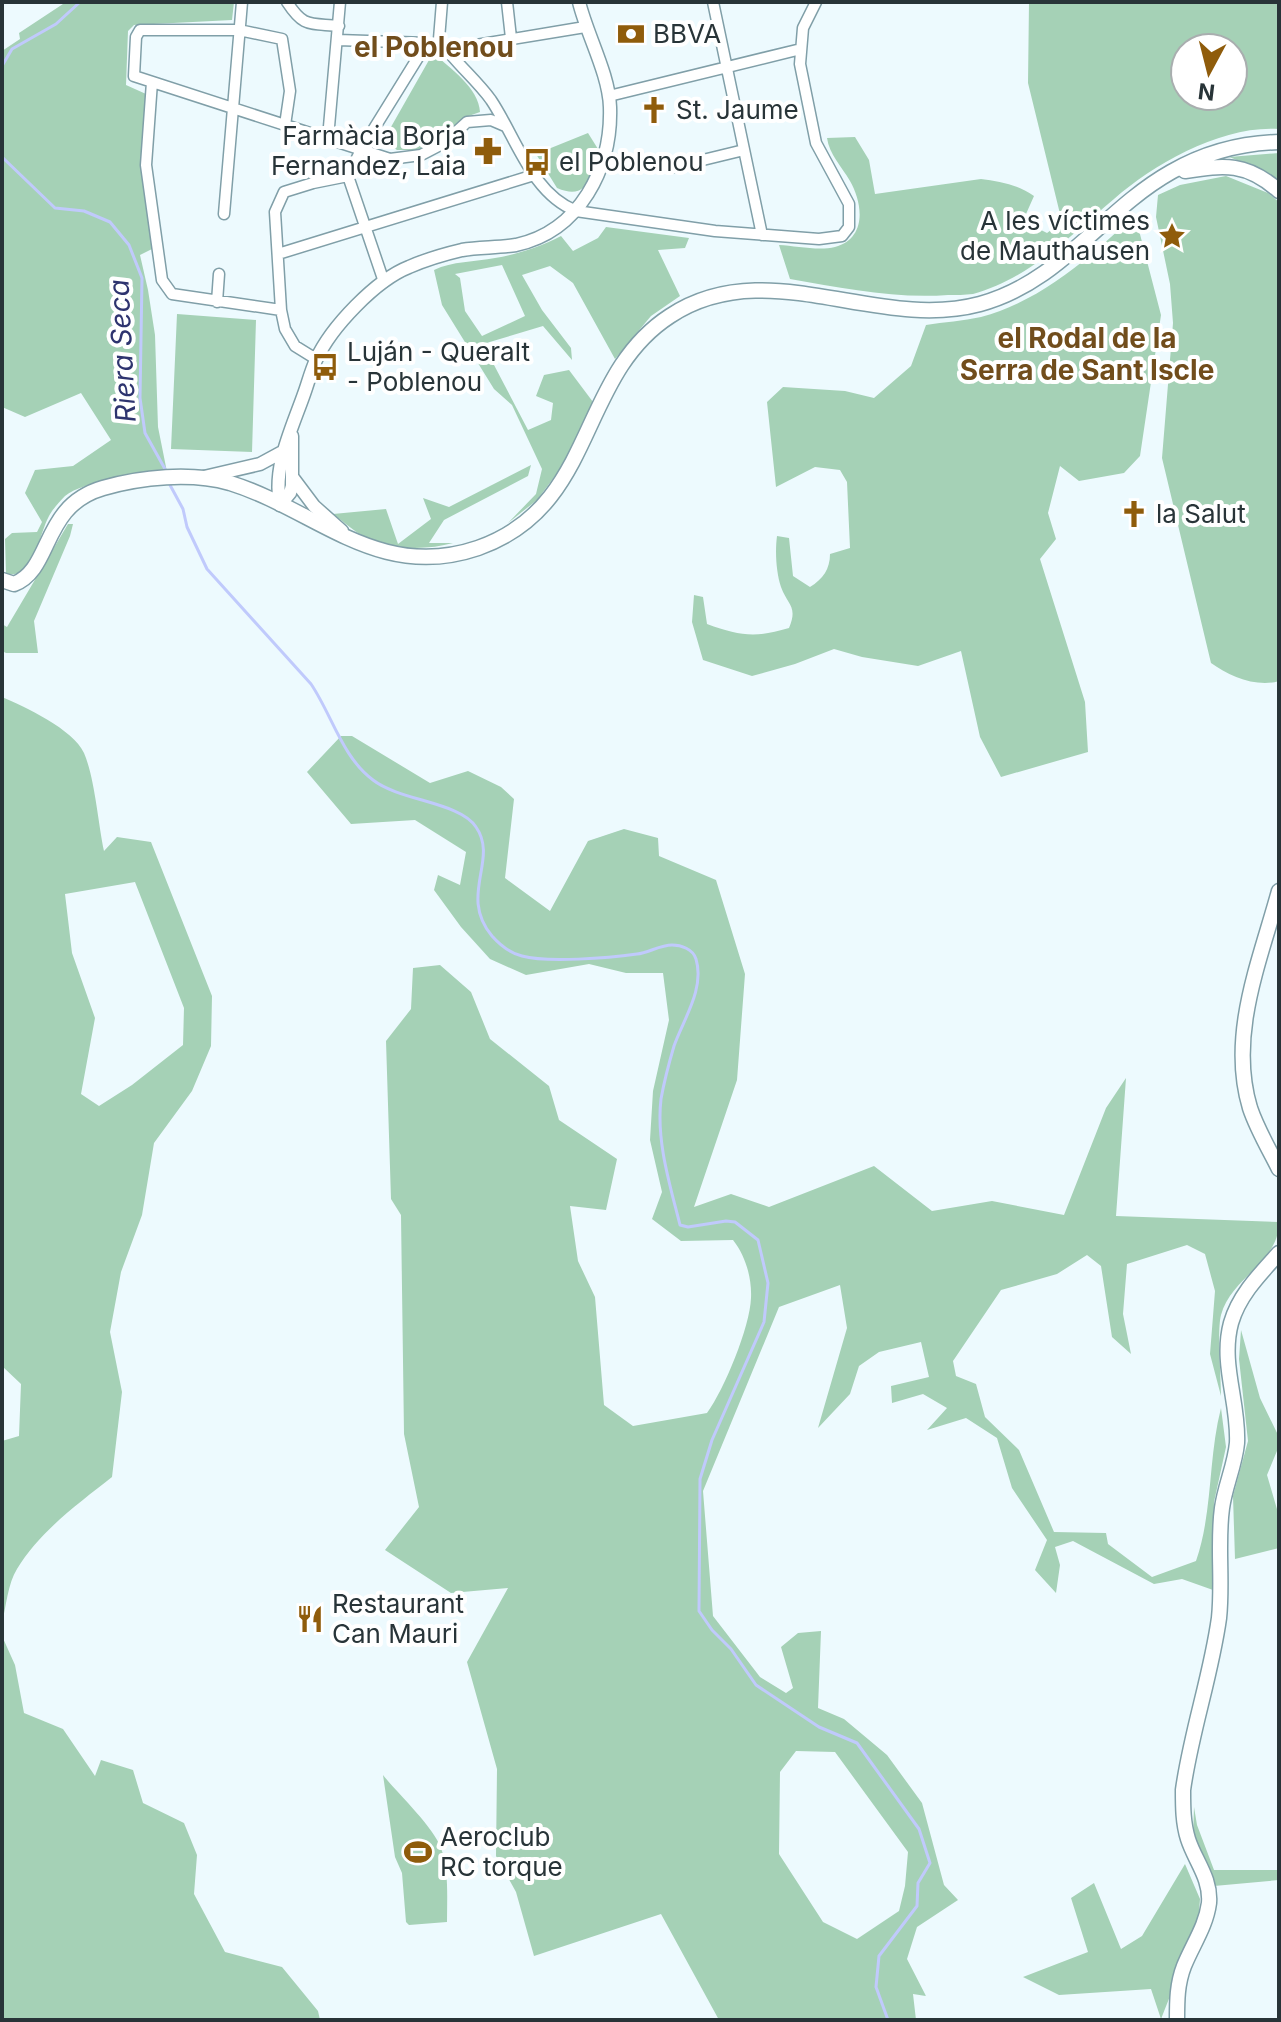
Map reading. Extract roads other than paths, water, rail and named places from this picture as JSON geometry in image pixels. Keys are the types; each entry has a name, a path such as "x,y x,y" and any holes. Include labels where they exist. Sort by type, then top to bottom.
{"main road":[{"path":"2,580 14,584 29,574 61,516 85,496 99,489 142,481 201,478 242,487 362,545 398,554 435,557 478,547 515,530 542,507 561,484 611,381 632,351 662,321 696,302 729,292 768,289 907,311 944,310 983,303 1018,289 1047,272 1169,173 1225,149 1279,142"},
{"path":"1169,173 1229,165 1251,172 1279,191"},
{"path":"1279,891 1247,1010 1241,1053 1250,1108 1279,1169"},
{"path":"1177,2020 1176,1992 1184,1966 1204,1925 1209,1900 1204,1870 1189,1842 1183,1790 1218,1623 1222,1581 1221,1516 1237,1447 1228,1340 1240,1302 1251,1284 1279,1253"}],"street":[{"path":"224,214 242,2"},
{"path":"287,2 295,17 306,23 339,26"},
{"path":"328,138 340,2"},
{"path":"442,2 439,39 490,100 534,175 556,199 576,211 715,231 819,239 842,236 849,227 849,204 816,143 800,64 803,28 816,2"},
{"path":"507,2 511,38"},
{"path":"280,505 277,476 284,451 316,359 342,320 384,282 408,267 461,251 517,245 546,234 576,211 592,189 605,159 609,96 579,2"},
{"path":"713,2 762,235"},
{"path":"446,50 585,27"},
{"path":"285,125 290,91 282,39 239,30 140,30 136,37 134,76 233,109 285,125 362,148 390,159 421,155 444,143 467,122 491,120 506,127"},
{"path":"338,40 427,43 348,176 384,282"},
{"path":"609,96 801,49"},
{"path":"152,82 146,165 162,280 172,294 281,310"},
{"path":"605,159 674,167 744,150"},
{"path":"278,254 534,175"},
{"path":"316,359 295,346 285,329 275,212 284,192 348,176"},
{"path":"217,302 219,274"},
{"path":"280,505 290,493 293,478 291,431"},
{"path":"201,478 260,464 284,451"},
{"path":"293,478 324,516 362,545"}],"waterway":[{"name":"Riera Seca","path":"2,66 12,49 56,24 80,2"},
{"name":"Riera Seca","path":"2,157 55,208 84,211 110,222 129,245 142,278 140,398 145,433 165,469"},
{"path":"170,485 207,569 311,684 345,748 362,771 398,793 457,812 476,827 482,839 483,852 478,906 482,921 498,942 509,951 533,958 625,956 672,945 686,948 696,959 698,982 674,1046 661,1099 660,1131 668,1179 680,1225 688,1227 735,1222 758,1240 768,1283 764,1322 712,1440 700,1479 699,1611 756,1685 819,1727 857,1743 919,1829 930,1863 918,1883 917,1906 879,1956 876,1987 888,2020"}],"place":[{"name":"BBVA","path":"631,34"},
{"name":"St. Jaume","path":"654,110"},
{"name":"Farmàcia Borja Fernandez, Laia","path":"488,151"},
{"name":"el Poblenou","path":"537,162"},
{"name":"A les víctimes de Mauthausen","path":"1172,236"},
{"name":"Luján - Queralt - Poblenou","path":"325,367"},
{"name":"la Salut","path":"1134,514"},
{"name":"Restaurant Can Mauri","path":"310,1619"},
{"name":"Aeroclub RC torque","path":"418,1852"}],"district":[{"name":"el Poblenou","path":"434,47"},
{"name":"el Rodal de la Serra de Sant Iscle","path":"1087,354"}]}
